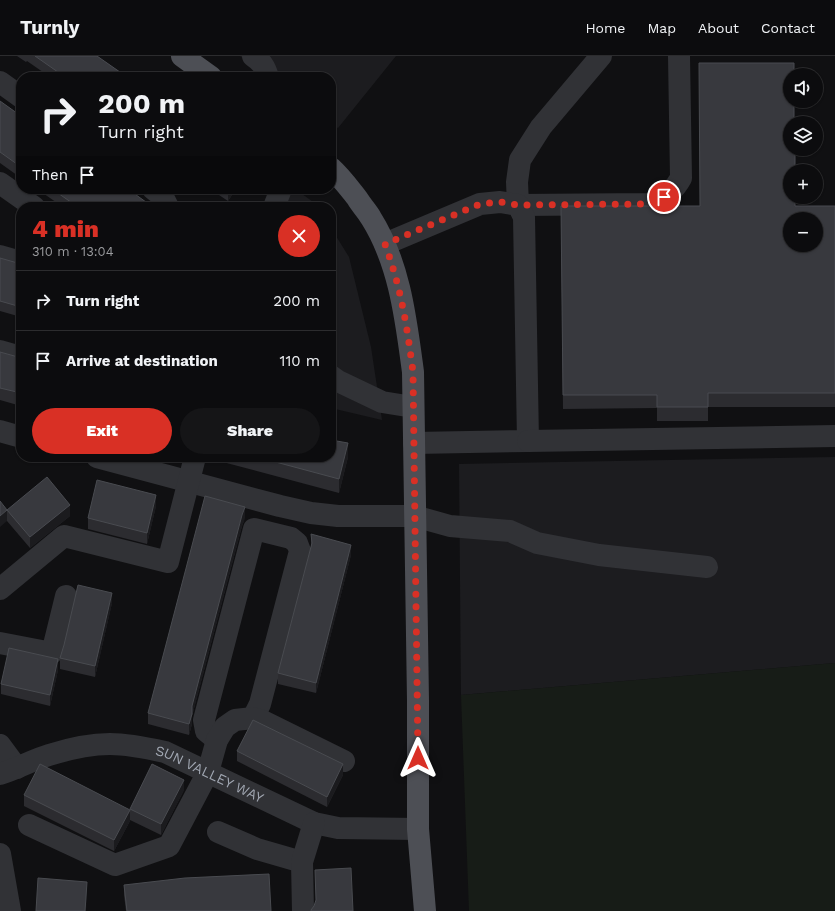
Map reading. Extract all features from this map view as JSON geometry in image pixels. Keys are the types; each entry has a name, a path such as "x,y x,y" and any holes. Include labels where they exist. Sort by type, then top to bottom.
{"main road":[{"path":"182,56 205,72"},
{"path":"336,174 371,218 385,244 400,290 413,372 418,701 418,830 425,911"}],"street":[{"path":"253,56 262,62 267,72"},
{"path":"528,441 524,217 518,205 517,182 520,160 541,127 601,56"},
{"path":"385,244 480,204 500,202 518,205 652,204 664,197 675,188 681,178 679,56"},
{"path":"0,82 16,93"},
{"path":"0,183 27,202"},
{"path":"159,194 166,202"},
{"path":"0,256 16,261"},
{"path":"0,351 16,356"},
{"path":"336,380 382,402 413,407"},
{"path":"0,431 16,436"},
{"path":"414,443 835,436"},
{"path":"116,462 311,513 338,516 414,516 450,526 510,531 537,543 599,555 707,567"},
{"path":"0,588 64,536 168,562 194,462"},
{"path":"272,534 280,506"},
{"path":"217,740 206,731 204,720 254,529 291,538 297,543 300,551 260,704 253,718"},
{"path":"0,643 52,653 66,596"},
{"path":"29,825 114,865 169,846 208,772 217,740 225,727 235,720 253,718 263,721 344,761"},
{"name":"SUN VALLEY WAY","path":"8,771 48,755 69,749 109,744 138,746 165,752 314,823 338,828 418,830"},
{"path":"0,745 8,771"},
{"path":"303,911 302,862 314,823"},
{"path":"218,832 257,849 302,862"},
{"path":"0,854 10,911"}],"shaded area":[{"path":"240,56 396,56 338,128 336,127 336,72 261,72"},
{"path":"271,194 302,194 313,202 268,202"},
{"path":"336,236 349,257 371,347 382,420 336,409"},
{"path":"835,457 835,663 461,695 459,464"},
{"path":"835,663 835,911 469,911 461,695"}],"building":[{"path":"35,56 97,56 120,72 58,72"},
{"path":"699,63 794,63 794,68 783,68 783,108 794,108 794,116 783,116 783,156 795,156 795,164 783,164 783,204 795,204 795,206 835,206 835,393 708,393 708,407 657,407 657,395 563,395 561,206 700,206"},
{"path":"0,101 16,112 16,163 0,152"},
{"path":"59,194 135,194 146,202 71,202"},
{"path":"0,258 16,263 16,306 0,301"},
{"path":"0,352 16,356 16,392 0,388"},
{"path":"336,441 348,443 339,479 276,462 336,462"},
{"path":"47,477 70,505 30,537 7,510"},
{"path":"97,480 156,495 147,533 88,518"},
{"path":"205,496 245,507 192,706 192,714 189,724 148,713"},
{"path":"0,501 7,510 0,516"},
{"path":"311,534 351,545 316,683 278,673 312,543"},
{"path":"78,585 112,593 95,666 60,658"},
{"path":"9,648 58,659 50,695 1,684"},
{"path":"253,720 343,764 327,797 237,751"},
{"path":"40,764 130,810 114,840 24,795"},
{"path":"152,764 184,780 161,824 130,809"},
{"path":"351,868 353,911 311,911 316,900 315,870"},
{"path":"269,874 271,911 127,911 124,885 185,878"},
{"path":"38,878 87,882 85,911 36,911"}],"route":[{"path":"418,758 413,372 400,290 385,244 480,204 500,202 518,205 652,204 664,197"}]}
